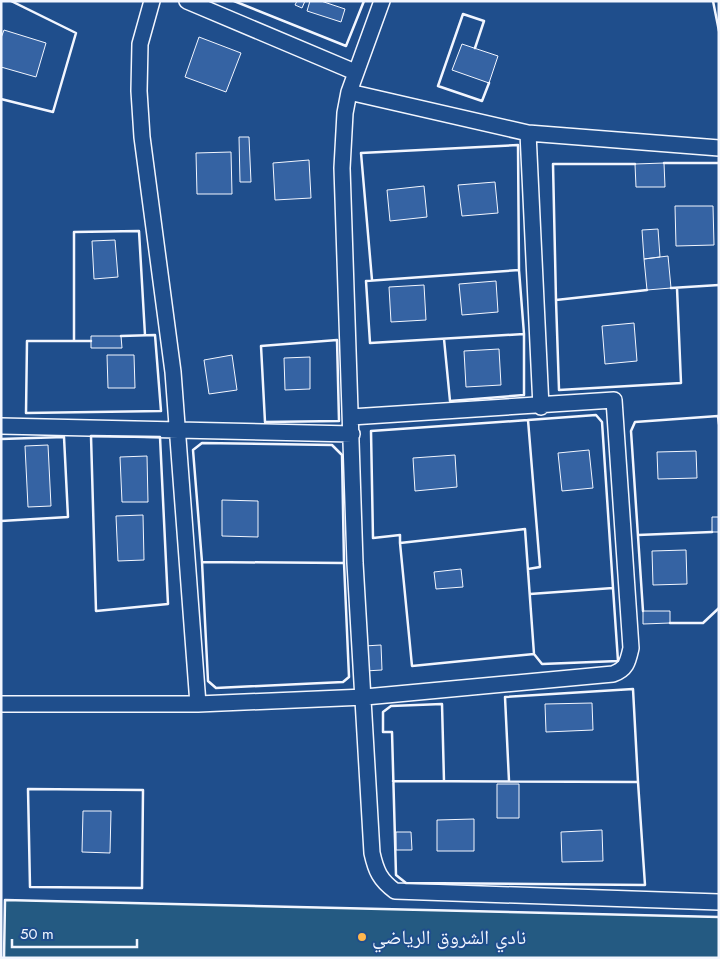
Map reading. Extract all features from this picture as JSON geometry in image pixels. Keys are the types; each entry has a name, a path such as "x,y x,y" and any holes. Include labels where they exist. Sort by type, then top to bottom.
{"street":[{"path":"152,1 140,44 139,91 142,137 173,372 198,704"},
{"path":"187,1 355,72"},
{"path":"382,1 349,92 345,113 342,168 355,563 365,696 372,853 378,875 384,884 395,891 719,902"},
{"path":"349,92 528,133 719,148"},
{"path":"528,133 541,407"},
{"path":"1,704 198,704 365,696 613,674 623,670 628,662 631,648 614,400 541,407 351,417"},
{"path":"1,426 352,434"}],"shaded area":[{"name":"نادي الشروق الرياضي","path":"5,900 719,917 719,958 4,958"}],"building":[{"path":"297,1 305,1 302,8 295,5"},
{"path":"310,1 321,1 345,9 341,22 307,11"},
{"path":"4,30 46,43 36,77 1,67 1,38"},
{"path":"199,37 241,53 226,92 185,77"},
{"path":"462,44 498,56 489,83 452,70"},
{"path":"239,137 249,137 251,182 240,182"},
{"path":"231,152 232,194 197,194 196,153"},
{"path":"309,160 311,198 275,200 273,163"},
{"path":"664,163 665,187 636,187 635,164"},
{"path":"495,182 498,213 462,216 458,185"},
{"path":"424,186 427,217 390,221 387,190"},
{"path":"675,206 713,206 714,245 676,246"},
{"path":"658,229 660,257 644,259 642,230"},
{"path":"115,240 118,277 94,279 92,241"},
{"path":"668,256 671,288 647,290 644,259"},
{"path":"496,281 498,312 462,315 459,284"},
{"path":"424,285 426,320 391,322 389,287"},
{"path":"634,323 637,361 605,364 602,326"},
{"path":"91,336 121,336 122,348 91,348"},
{"path":"499,349 501,385 466,387 464,351"},
{"path":"107,355 134,355 135,388 108,388"},
{"path":"232,355 237,390 209,394 204,360"},
{"path":"310,357 310,389 285,390 284,358"},
{"path":"48,445 51,506 28,507 25,446"},
{"path":"589,450 593,488 562,491 558,453"},
{"path":"696,451 697,478 658,479 657,452"},
{"path":"455,455 457,487 415,491 413,458"},
{"path":"147,456 148,502 122,502 120,457"},
{"path":"222,500 258,501 258,537 222,536"},
{"path":"143,515 144,560 118,561 116,516"},
{"path":"712,517 719,517 719,532 712,532"},
{"path":"686,550 687,584 653,585 652,551"},
{"path":"461,569 463,587 436,589 434,572"},
{"path":"643,611 670,611 670,623 643,624"},
{"path":"381,645 382,670 365,671 364,646"},
{"path":"592,703 593,730 546,732 545,704"},
{"path":"497,784 519,784 519,818 497,818"},
{"path":"83,811 111,811 110,853 82,852"},
{"path":"474,819 474,851 437,851 437,820"},
{"path":"602,830 603,861 562,862 561,832"},
{"path":"396,832 411,832 412,850 396,850"}],"wall":[{"path":"1,99 53,112 76,33 11,1"},
{"path":"234,1 346,46 364,1"},
{"path":"713,1 719,31"},
{"path":"475,48 484,21 463,14 438,86 482,101 489,83"},
{"path":"372,280 361,153 518,145 519,270"},
{"path":"664,163 719,163"},
{"path":"635,164 553,164 556,300 647,290"},
{"path":"74,341 74,232 139,231 145,335"},
{"path":"519,270 524,334 370,343 366,281 519,270"},
{"path":"671,288 719,285"},
{"path":"556,300 559,390 681,383 677,288"},
{"path":"444,339 450,401 524,395 524,334"},
{"path":"91,341 27,341 26,413 161,411 155,335 121,336"},
{"path":"337,340 339,421 265,422 261,346 337,340"},
{"path":"528,420 596,415 602,422 613,588"},
{"path":"643,611 631,431 635,422 718,416 719,424"},
{"path":"400,543 525,529 534,654 412,666 400,543 400,535 373,538 371,431 528,420 540,567 528,569"},
{"path":"91,436 160,437 168,604 96,611 91,436"},
{"path":"1,439 64,437 68,517 1,521"},
{"path":"202,562 193,450 202,443 332,445 342,455 344,563"},
{"path":"638,535 712,532"},
{"path":"202,562 344,563 349,677 343,682 216,688 208,681 202,562"},
{"path":"530,594 613,588 618,661 542,664 534,654"},
{"path":"670,623 703,623 719,608"},
{"path":"509,781 505,697 633,689 638,782"},
{"path":"393,781 638,782 645,885 406,883 396,875 392,732 383,732 383,712 391,706 442,704 444,781"},
{"path":"28,789 143,790 142,888 30,887 28,789"},
{"path":"4,958 5,900 719,917"}],"place":[{"name":"نادي الشروق الرياضي","path":"362,937"}]}
